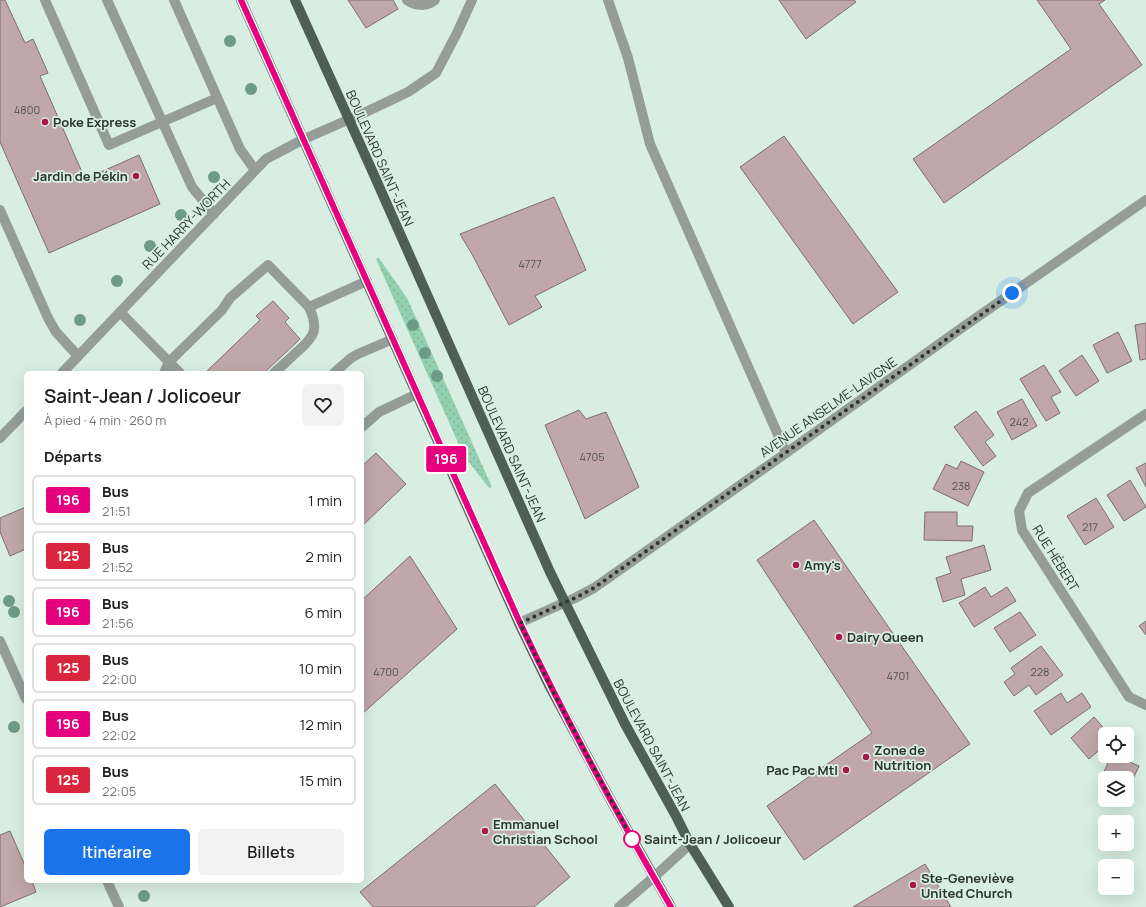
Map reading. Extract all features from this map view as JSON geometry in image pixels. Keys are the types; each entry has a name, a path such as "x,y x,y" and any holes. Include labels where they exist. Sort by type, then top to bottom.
{"main road":[{"path":"241,0 302,140 367,281 520,623 550,686 615,808 671,907"},
{"name":"BOULEVARD SAINT-JEAN","path":"295,0 550,572 625,724 690,844 729,907"}],"street":[{"path":"45,0 109,145 217,98"},
{"path":"107,0 192,187 214,214"},
{"path":"174,0 240,149 255,170"},
{"path":"408,0 414,4 425,5 435,0"},
{"name":"RUE HARRY-WORTH","path":"64,371 266,159 302,140 408,92 436,72 457,34 472,0"},
{"path":"608,0 628,58 650,144 786,453"},
{"name":"AVENUE ANSELME-LAVIGNE","path":"520,623 594,588 963,326 1146,200"},
{"path":"0,210 48,318 56,332 78,356"},
{"path":"165,371 169,362 222,310 230,298 268,265 309,307 314,321 314,329 311,339 276,371"},
{"path":"309,307 367,281"},
{"path":"120,312 178,371"},
{"path":"336,371 358,354 393,339"},
{"path":"364,425 379,412 417,394"},
{"path":"0,438 24,413"},
{"name":"RUE HÉBERT","path":"1146,414 1028,493 1019,511 1022,530 1129,697 1146,705"},
{"path":"0,641 24,695"},
{"path":"619,907 690,844"},
{"path":"108,883 120,907"}],"green space":[{"path":"379,258 407,298 492,487 489,488 464,456 376,259"}],"building":[{"path":"0,0 5,0 25,43 33,39 48,73 40,76 85,179 139,155 160,204 49,253 0,142"},
{"path":"348,0 393,0 398,9 366,28"},
{"path":"779,0 854,0 856,2 806,39"},
{"path":"1037,0 1105,0 1099,4 1142,65 944,203 913,159 1071,49"},
{"path":"784,136 898,292 853,324 740,167"},
{"path":"554,197 586,270 535,296 542,307 509,325 460,234"},
{"path":"273,301 289,318 285,322 300,339 266,371 207,371 260,320 256,316"},
{"path":"1146,323 1146,359 1140,360 1135,325"},
{"path":"1118,332 1132,361 1107,373 1093,345"},
{"path":"1082,355 1099,381 1076,396 1059,371"},
{"path":"1044,365 1061,392 1051,397 1060,413 1046,421 1020,379"},
{"path":"1022,399 1037,426 1012,440 997,412"},
{"path":"579,410 586,419 606,412 639,487 585,519 545,425"},
{"path":"976,411 994,435 985,442 996,456 983,466 954,427"},
{"path":"376,453 406,484 364,524 364,464"},
{"path":"961,461 984,472 968,506 933,489 946,464 957,469"},
{"path":"1146,463 1146,487 1136,468"},
{"path":"1130,480 1146,507 1124,521 1107,495"},
{"path":"1096,498 1114,527 1085,545 1067,516"},
{"path":"24,508 24,550 10,556 0,532 0,518"},
{"path":"925,512 957,512 957,526 973,526 972,541 924,540"},
{"path":"814,520 970,744 804,860 767,806 872,733 757,560"},
{"path":"984,545 991,570 961,579 965,595 943,602 936,578 951,573 946,557"},
{"path":"410,556 457,629 364,712 364,598"},
{"path":"985,587 991,597 1007,587 1016,601 974,627 959,603"},
{"path":"1020,612 1036,635 1010,652 994,628"},
{"path":"1146,621 1146,635 1139,626"},
{"path":"1041,646 1063,675 1036,695 1029,685 1014,696 1004,682 1015,674 1011,668"},
{"path":"1061,693 1067,703 1082,693 1091,707 1051,735 1034,711"},
{"path":"1094,717 1103,727 1098,727 1098,751 1089,759 1071,738"},
{"path":"1108,763 1132,763 1139,766 1134,777 1134,771 1104,771"},
{"name":"Emmanuel Christian School","path":"495,784 570,877 534,907 373,907 360,892"},
{"path":"10,831 24,863 24,883 33,883 36,892 0,907 0,835"},
{"name":"Ste-Geneviève United Church","path":"925,864 951,907 853,907"}],"bus line":[{"name":"196","path":"241,0 302,140 367,281 520,623 550,686 615,808 671,907"}],"place":[{"name":"Poke Express","path":"45,122"},
{"name":"Jardin de Pékin","path":"136,176"},
{"name":"Amy's","path":"796,565"},
{"name":"Dairy Queen","path":"839,637"},
{"name":"Zone de Nutrition","path":"866,757"},
{"name":"Pac Pac Mtl","path":"846,770"},
{"name":"Emmanuel Christian School","path":"485,831"},
{"name":"Saint-Jean / Jolicoeur","path":"632,839"},
{"name":"Ste-Geneviève United Church","path":"913,885"}],"route":[{"path":"632,839 550,686 520,623 594,588 963,326 1012,293"}]}
